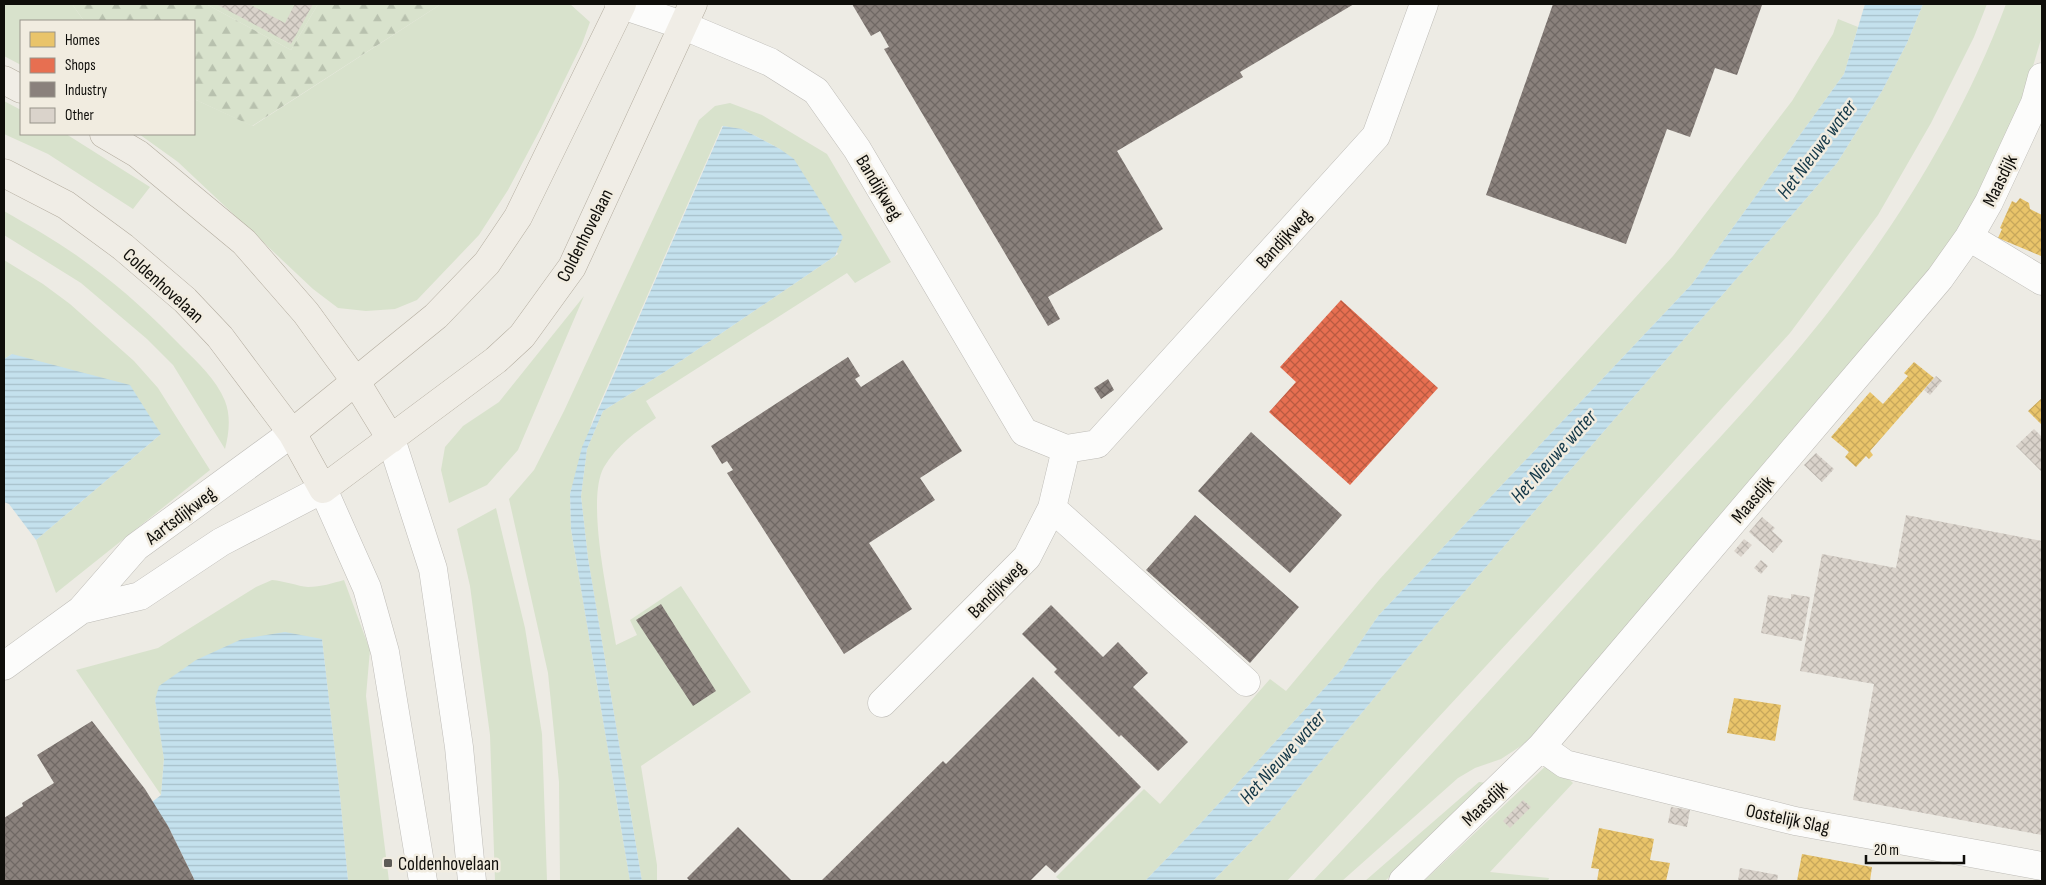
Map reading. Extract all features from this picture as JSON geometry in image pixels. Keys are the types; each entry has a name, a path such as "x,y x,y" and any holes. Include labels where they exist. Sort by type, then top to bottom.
{"main road":[{"path":"292,433 436,316 487,263 518,217 621,4"},
{"name":"Coldenhovelaan","path":"4,173 66,204 123,247 185,300 220,337 292,433 323,488 496,360 522,336 572,267 688,14"},
{"path":"4,80 20,88"},
{"path":"106,135 138,154 244,242 306,313 356,382 391,439"}],"street":[{"name":"Bandijkweg","path":"621,4 688,14 816,91 857,148 1024,432 1066,449 1097,444 1376,136 1424,4"},
{"name":"Maasdijk","path":"1403,881 1541,747 1940,278 1969,237 1989,202 2035,103 2042,77"},
{"path":"1969,237 2042,281"},
{"name":"Aartsdijkweg","path":"4,666 81,610 136,547 292,433"},
{"path":"391,439 432,569 459,747 472,881"},
{"name":"Bandijkweg","path":"882,703 1027,558 1052,508 1066,449"},
{"name":"Aartsdijkweg","path":"81,610 140,596 222,542 323,488"},
{"name":"Coldenhovelaan","path":"323,488 367,588 385,652 423,881"},
{"path":"1052,508 1246,682"},
{"name":"Oostelijk Slag","path":"1541,747 1565,764 1796,821 2042,866"}],"green space":[{"path":"4,4 72,4 83,20 20,20 20,64 4,56"},
{"path":"72,4 206,4 291,50 318,4 441,4 252,126 195,99 195,20 83,20"},
{"path":"206,4 318,4 291,50"},
{"path":"441,4 570,4 590,22 582,44 541,128 508,190 479,235 417,300 395,309 366,311 338,308 313,289 178,162 140,135 195,135 195,99 253,126"},
{"path":"1923,4 1987,4 1974,37 1931,123 1878,215 1790,333 1597,546 1287,881 1213,881 1271,821 1433,628 1837,163 1882,91 1907,43"},
{"path":"2006,4 2042,4 2042,36 2022,103 1982,189 1960,229 1923,279 1535,737 1501,759 1475,768 1458,778 1342,881 1313,881 1743,413 1835,304 1892,224 1944,139 1988,50"},
{"path":"1838,19 1858,27 1844,74 1692,284 1378,616 1342,669 1145,881 1061,881 1056,877 1144,789 1160,804 1270,679 1286,691 1379,580 1673,256 1792,101 1833,34"},
{"path":"4,101 20,109 20,135 68,135 150,187 133,209 48,154 4,134"},
{"path":"730,103 762,115 827,154 891,262 855,283 847,273 646,401 656,418 621,446 604,467 599,482 597,503 598,527 616,645 637,635 630,620 681,586 751,692 641,766 657,865 657,881 642,881 588,558 581,496 587,449 603,411 666,371 838,254 780,149 742,129 722,126 593,419 570,494 571,529 630,881 560,881 559,782 548,673 509,499 534,470 564,411 699,120 715,106"},
{"path":"4,211 81,258 103,275 150,315 200,365 212,378 227,407 229,425 225,449 173,365 147,339 81,283 4,235"},
{"path":"4,260 43,284 70,304 134,361 158,388 210,470 56,593 36,540 161,434 12,354 4,359"},
{"path":"584,296 518,450 487,485 449,503 441,470 445,447 463,426 499,402"},
{"path":"496,508 525,628 542,734 547,881 495,881 490,735 470,586 457,529"},
{"path":"272,580 308,587 322,586 344,580 370,650 366,696 389,881 348,881 322,639 155,700 164,758 161,795 76,670 158,648 256,587"},
{"path":"1550,762 1573,783 1490,872 1549,878 1548,881 1424,881"},
{"path":"1479,782 1487,783 1385,881 1365,881"}],"water":[{"name":"Het Nieuwe water","path":"1865,4 1923,4 1907,43 1882,91 1837,163 1433,628 1271,821 1213,881 1145,881 1342,669 1378,616 1692,284 1844,74"},
{"path":"723,126 742,129 780,149 794,159 843,237 835,256 666,371 603,411 587,449 581,496 588,558 642,881 630,881 571,529 570,494 582,447"},
{"path":"12,354 130,385 161,434 36,540 9,504 4,502 4,359"},
{"path":"285,632 322,639 348,881 195,881 168,826 152,802 161,795 164,759 155,700 159,686 196,660 242,639"}],"building: Homes":[{"path":"2020,198 2029,203 2030,209 2042,215 2041,256 1998,238 2002,229 2000,228 2012,201 2016,203"},
{"path":"1914,362 1934,378 1870,451 1873,455 1869,459 1866,456 1856,467 1845,457 1849,452 1831,437 1870,392 1883,404 1908,376 1904,373"},
{"path":"2042,398 2042,425 2028,411"},
{"path":"1734,698 1781,705 1775,741 1727,733"},
{"path":"1599,828 1654,839 1650,860 1670,863 1666,881 1597,881 1599,869 1591,868"},
{"path":"1802,854 1872,867 1870,881 1797,881"}],"building: Shops":[{"path":"1341,300 1438,388 1350,485 1269,412 1296,382 1280,367"}],"building: Industry":[{"path":"852,4 1354,4 1240,72 1243,77 1117,151 1163,229 1048,297 1060,319 1048,326 884,49 889,47 880,31 871,36"},
{"path":"1553,4 1762,5 1737,75 1715,68 1690,137 1667,129 1626,244 1486,195"},
{"path":"848,357 860,376 855,379 861,387 903,360 962,451 920,478 935,500 869,543 912,609 844,654 727,473 733,470 727,461 722,464 711,446"},
{"path":"1108,379 1114,390 1101,399 1094,388"},
{"path":"1251,432 1342,515 1290,573 1198,491"},
{"path":"1195,515 1299,607 1250,663 1146,570"},
{"path":"661,604 716,691 693,706 636,620"},
{"path":"1051,605 1103,657 1118,642 1148,673 1133,687 1188,742 1158,771 1121,735 1119,737 1054,672 1057,669 1022,634"},
{"path":"1033,677 1141,787 1055,873 1046,865 1030,881 821,881 943,761 946,764"},
{"path":"92,721 145,789 168,826 195,881 4,881 4,818 23,806 22,803 54,783 37,755"},
{"path":"738,827 792,881 690,881 687,878"}],"building: Other":[{"path":"216,4 249,4 285,23 295,4 313,4 291,44"},
{"path":"1936,376 1942,381 1930,395 1924,390"},
{"path":"2034,429 2042,437 2042,472 2016,446"},
{"path":"1816,453 1834,469 1822,482 1804,465"},
{"path":"1906,515 2042,541 2042,835 1853,800 1874,684 1800,671 1822,554 1896,568"},
{"path":"1762,517 1775,528 1772,531 1783,541 1773,553 1749,532"},
{"path":"1744,539 1752,545 1741,557 1734,551"},
{"path":"1761,560 1768,566 1761,574 1754,568"},
{"path":"1791,594 1810,597 1802,641 1761,633 1768,595 1791,599"},
{"path":"1523,800 1531,807 1510,828 1503,821"},
{"path":"1671,807 1690,810 1687,827 1668,823"},
{"path":"1740,868 1778,875 1777,881 1738,881"}],"place":[{"name":"Coldenhovelaan","path":"388,863"}]}
